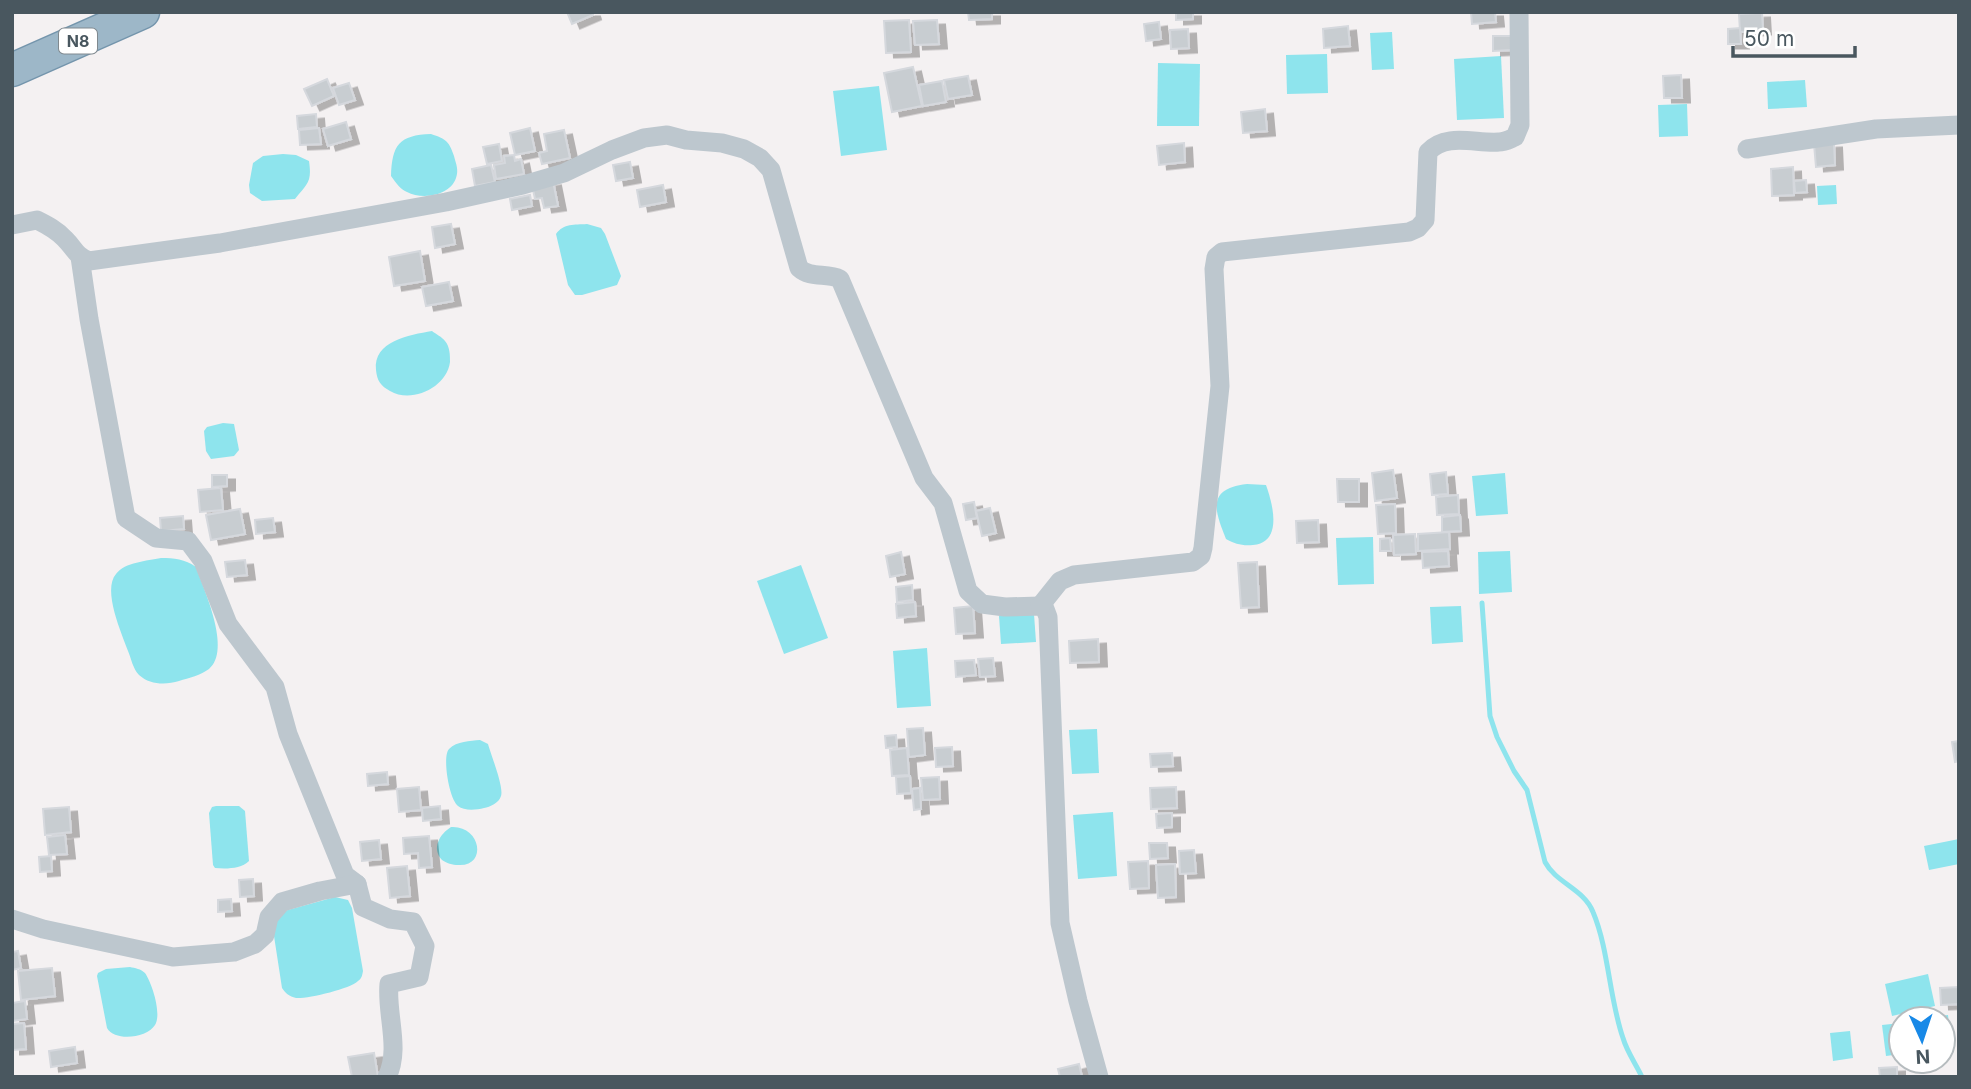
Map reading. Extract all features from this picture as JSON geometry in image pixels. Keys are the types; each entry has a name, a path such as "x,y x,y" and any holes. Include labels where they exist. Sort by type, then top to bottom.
{"highway":[{"name":"N8","path":"12,70 143,12"}],"street":[{"path":"1040,606 1060,581 1074,575 1193,562 1200,556 1220,386 1214,269 1216,257 1222,251 1409,232 1418,228 1426,219 1428,152 1434,145 1457,140 1502,142 1515,137 1520,125 1519,12"},
{"path":"1747,149 1876,129 1959,125"},
{"path":"12,225 37,220 65,239 80,257 89,261 220,243 446,202 523,185 565,173 644,138 667,135 686,140 722,143 744,149 760,158 771,170 799,268 803,272 840,279 924,478 943,503 968,591 982,604 1005,607 1040,606 1045,609 1048,617 1060,923 1099,1077"},
{"path":"80,257 126,518 156,538 188,541 203,561 228,624 275,687 288,734 345,876 357,884 363,907 390,919 413,922 425,946 419,977 389,984 387,999 393,1038 392,1066 387,1077"},
{"path":"12,919 43,929 173,957 233,952 255,944 265,935 269,917 282,902 357,884"}],"water":[{"path":"1392,32 1394,69 1372,70 1370,33"},
{"path":"1327,54 1328,93 1287,94 1286,55"},
{"path":"1501,56 1504,118 1457,120 1454,59"},
{"path":"1158,63 1200,64 1199,126 1157,126"},
{"path":"1805,80 1807,107 1768,109 1767,82"},
{"path":"879,86 887,150 841,156 833,91"},
{"path":"1687,104 1688,136 1659,137 1658,105"},
{"path":"431,134 444,139 450,147 457,167 456,178 448,189 442,192 420,196 402,189 391,176 393,156 399,144 405,140"},
{"path":"296,155 309,161 308,182 295,199 262,201 250,193 253,163 263,156"},
{"path":"1836,185 1837,204 1818,205 1817,186"},
{"path":"587,224 601,228 605,234 621,276 617,285 575,295 568,285 556,234 566,226"},
{"path":"432,331 448,346 450,362 442,379 427,391 418,394 399,395 384,387 378,380 376,370 380,352 403,337"},
{"path":"223,423 234,424 239,450 234,456 211,459 206,451 204,431 207,427"},
{"path":"1505,473 1508,514 1476,516 1472,476"},
{"path":"1247,484 1266,485 1273,512 1269,537 1253,545 1226,539 1217,510 1217,502 1225,490"},
{"path":"1373,537 1374,584 1338,585 1336,538"},
{"path":"1510,551 1512,592 1479,594 1478,552"},
{"path":"161,558 188,562 196,567 210,604 218,648 215,660 206,671 179,681 164,683 148,681 135,670 118,623 111,590 112,581 120,570"},
{"path":"801,565 828,638 784,654 757,581"},
{"path":"1461,606 1463,642 1432,644 1430,607"},
{"path":"1034,614 1036,642 1001,644 999,616"},
{"path":"927,648 931,706 897,708 893,651"},
{"path":"1097,729 1099,773 1072,774 1069,730"},
{"path":"480,740 488,744 499,778 501,796 489,807 463,809 455,802 449,787 447,753 456,744"},
{"path":"239,806 245,811 249,861 242,866 215,868 213,865 209,813 212,807"},
{"path":"1113,812 1117,876 1078,879 1073,815"},
{"path":"451,827 469,832 474,839 477,853 474,860 468,864 450,864 442,860 437,851 443,833"},
{"path":"1959,839 1959,864 1929,870 1924,846"},
{"path":"335,897 348,900 352,908 362,977 353,984 328,993 301,998 291,996 282,988 272,923 277,913"},
{"path":"130,967 142,971 148,978 155,999 157,1020 145,1033 124,1037 107,1028 97,976 106,969"},
{"path":"1928,974 1935,1005 1890,1005 1885,984"},
{"path":"1887,1024 1887,1056 1886,1056 1882,1025"},
{"path":"1850,1031 1853,1058 1833,1061 1830,1033"}],"building":[{"path":"567,12 592,12 593,15 572,24"},
{"path":"968,12 992,12 992,19 969,20"},
{"path":"1176,12 1193,12 1193,19 1176,20"},
{"path":"1471,12 1495,12 1496,22 1472,24"},
{"path":"1762,13 1763,30 1740,32 1739,14"},
{"path":"909,20 911,52 886,53 884,21"},
{"path":"937,20 939,44 915,45 913,21"},
{"path":"1159,22 1161,39 1146,41 1144,24"},
{"path":"1348,26 1350,46 1324,48 1323,29"},
{"path":"1740,28 1741,44 1728,44 1728,29"},
{"path":"1188,29 1189,48 1171,49 1170,30"},
{"path":"1493,36 1512,36 1512,50 1493,51"},
{"path":"913,67 922,106 892,112 884,73"},
{"path":"1681,75 1682,98 1664,98 1663,76"},
{"path":"968,76 972,95 948,99 944,80"},
{"path":"327,79 334,96 312,106 304,89"},
{"path":"942,81 946,102 923,106 919,85"},
{"path":"349,83 355,100 339,105 333,88"},
{"path":"1265,109 1267,131 1243,133 1241,112"},
{"path":"316,114 317,127 298,129 297,116"},
{"path":"346,122 351,139 328,146 323,129"},
{"path":"319,128 321,144 300,145 299,130"},
{"path":"530,128 535,151 515,155 510,133"},
{"path":"564,130 570,158 542,164 539,153 547,151 544,134"},
{"path":"1184,143 1185,162 1159,165 1157,146"},
{"path":"1834,143 1835,165 1816,167 1814,144"},
{"path":"499,144 502,161 487,164 483,147"},
{"path":"514,155 515,161 521,159 524,174 496,179 494,165 505,163 504,156"},
{"path":"630,162 633,178 616,181 613,165"},
{"path":"491,165 495,182 475,186 472,169"},
{"path":"1793,167 1794,195 1772,196 1771,169"},
{"path":"1806,180 1807,192 1795,193 1794,181"},
{"path":"553,181 558,206 544,208 542,198 535,199 532,185"},
{"path":"663,185 666,202 640,207 637,190"},
{"path":"530,195 532,206 512,210 510,199"},
{"path":"451,224 455,244 435,248 432,227"},
{"path":"420,251 425,281 394,286 389,257"},
{"path":"449,282 453,301 426,306 422,287"},
{"path":"1393,470 1397,498 1375,501 1372,473"},
{"path":"1446,472 1448,494 1432,495 1430,474"},
{"path":"212,475 227,475 227,486 212,487"},
{"path":"1337,479 1359,479 1359,502 1338,502"},
{"path":"221,488 223,510 200,512 198,490"},
{"path":"1458,495 1459,514 1437,515 1436,497"},
{"path":"974,502 977,518 966,520 963,504"},
{"path":"1395,504 1396,533 1378,534 1376,505"},
{"path":"990,508 996,533 982,536 976,511"},
{"path":"240,509 245,534 211,540 206,515"},
{"path":"1460,515 1461,531 1442,532 1442,517"},
{"path":"183,516 184,529 161,531 160,518"},
{"path":"273,518 275,532 256,534 255,520"},
{"path":"1318,520 1319,542 1297,543 1296,521"},
{"path":"1449,532 1450,549 1418,551 1418,534"},
{"path":"1415,534 1416,554 1394,555 1393,535"},
{"path":"1390,538 1391,551 1380,551 1380,539"},
{"path":"1448,551 1449,566 1423,568 1422,552"},
{"path":"901,552 905,574 890,577 886,556"},
{"path":"245,560 247,575 227,577 225,562"},
{"path":"1257,562 1259,607 1241,608 1238,563"},
{"path":"912,585 913,600 897,602 896,587"},
{"path":"915,602 916,616 897,618 896,604"},
{"path":"973,606 975,633 956,634 954,608"},
{"path":"1098,639 1099,662 1070,663 1069,641"},
{"path":"993,658 995,676 980,677 978,659"},
{"path":"974,660 976,675 956,677 955,661"},
{"path":"923,728 925,755 909,757 907,729"},
{"path":"896,735 897,747 886,748 885,736"},
{"path":"1959,741 1959,761 1955,762 1952,742"},
{"path":"952,747 953,766 936,767 935,748"},
{"path":"907,748 909,775 892,776 890,750"},
{"path":"1172,753 1173,766 1151,767 1150,754"},
{"path":"387,772 388,784 368,786 367,774"},
{"path":"910,776 911,793 897,794 896,777"},
{"path":"939,777 940,799 923,800 921,778"},
{"path":"419,787 421,810 399,812 397,789"},
{"path":"1176,787 1177,808 1151,809 1150,788"},
{"path":"920,788 921,809 914,810 912,789"},
{"path":"440,806 441,819 423,821 422,808"},
{"path":"69,807 71,832 45,835 43,809"},
{"path":"1172,813 1172,827 1157,828 1156,814"},
{"path":"65,835 67,854 49,855 47,837"},
{"path":"429,836 432,867 419,868 418,853 404,854 403,838"},
{"path":"379,840 381,859 362,861 360,842"},
{"path":"1149,843 1167,843 1168,858 1150,859"},
{"path":"1194,850 1196,873 1180,874 1179,851"},
{"path":"51,856 52,871 40,872 39,857"},
{"path":"1148,861 1149,888 1130,889 1128,862"},
{"path":"1175,864 1176,897 1158,898 1156,865"},
{"path":"407,866 410,896 390,898 387,868"},
{"path":"253,879 254,896 240,897 239,880"},
{"path":"231,899 232,911 218,912 218,900"},
{"path":"18,951 21,968 12,970 12,952"},
{"path":"52,968 55,996 21,1000 18,971"},
{"path":"1959,987 1959,1004 1941,1005 1940,988"},
{"path":"25,1001 27,1019 12,1021 12,1003"},
{"path":"24,1023 26,1049 12,1050 12,1024"},
{"path":"75,1047 77,1063 51,1067 49,1051"},
{"path":"374,1053 378,1077 352,1077 348,1057"},
{"path":"1079,1064 1082,1077 1060,1077 1058,1069"},
{"path":"1879,1068 1887,1068 1887,1075 1897,1077 1880,1077"}],"waterway":[{"path":"1482,603 1490,716 1497,737 1527,790 1545,862 1556,875 1583,897 1593,912 1602,942 1618,1023 1642,1077"}]}
